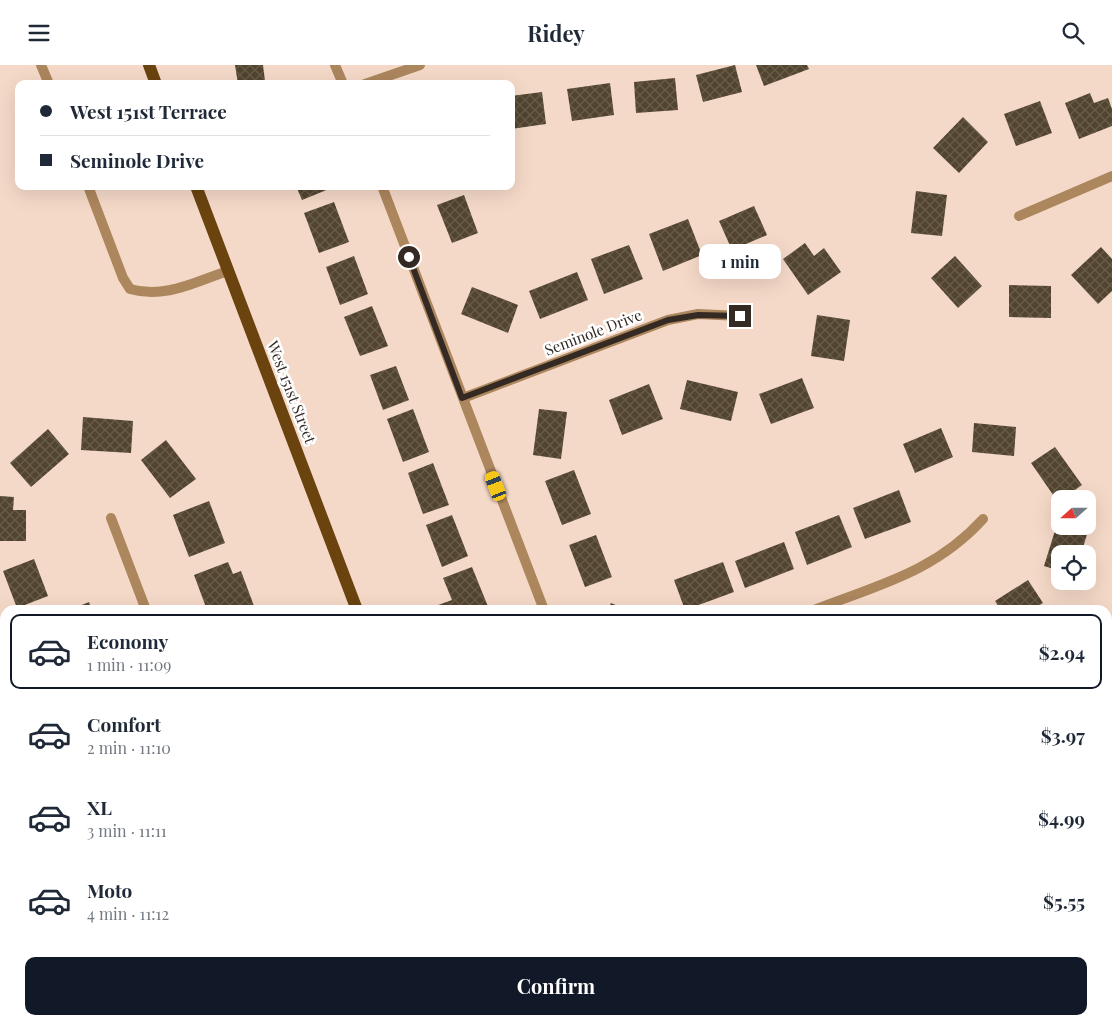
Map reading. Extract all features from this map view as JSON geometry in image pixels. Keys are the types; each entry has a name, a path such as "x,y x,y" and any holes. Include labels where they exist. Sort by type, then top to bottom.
{"main road":[{"path":"149,65 155,80"},
{"name":"West 151st Street","path":"198,190 356,605"}],"street":[{"path":"41,65 47,80"},
{"path":"335,65 341,80"},
{"path":"377,80 420,65"},
{"path":"1019,216 1112,176"},
{"path":"90,190 130,289 145,293 162,294 228,271"},
{"path":"384,190 542,605"},
{"name":"Seminole Drive","path":"462,398 668,320 698,315 740,316"},
{"path":"111,518 144,605"},
{"path":"827,605 922,568 966,538 983,519"}],"building":[{"path":"235,65 263,65 265,80 237,80"},
{"path":"735,65 742,92 703,102 696,75"},
{"path":"756,65 807,65 809,69 764,86"},
{"path":"675,78 678,110 636,113 634,82"},
{"path":"610,83 614,115 572,121 567,89"},
{"path":"542,92 546,124 515,128 515,95"},
{"path":"1090,93 1094,103 1108,98 1112,109 1112,126 1079,139 1065,103"},
{"path":"1040,101 1052,133 1016,146 1004,114"},
{"path":"963,117 988,142 959,173 933,148"},
{"path":"298,190 327,190 302,200"},
{"path":"916,191 947,195 942,236 911,233"},
{"path":"464,195 478,233 452,243 437,205"},
{"path":"334,202 349,242 319,253 304,213"},
{"path":"754,206 767,235 732,250 719,221"},
{"path":"688,219 702,255 663,271 649,234"},
{"path":"805,243 814,256 824,248 841,272 808,295 783,259"},
{"path":"629,245 643,279 604,294 591,259"},
{"path":"1101,247 1112,259 1112,291 1098,304 1071,275"},
{"path":"354,256 368,294 340,305 326,267"},
{"path":"955,256 982,286 958,308 931,278"},
{"path":"577,272 588,300 540,319 529,291"},
{"path":"1009,285 1051,286 1051,318 1009,317"},
{"path":"472,287 518,305 508,333 461,314"},
{"path":"372,306 388,346 360,356 344,317"},
{"path":"817,315 850,320 844,361 811,356"},
{"path":"396,366 409,400 383,410 370,375"},
{"path":"802,378 814,408 771,424 759,394"},
{"path":"687,380 738,392 731,421 680,409"},
{"path":"649,384 663,419 622,435 609,400"},
{"path":"413,409 429,452 403,462 387,419"},
{"path":"539,409 567,412 561,459 533,455"},
{"path":"83,417 133,421 131,453 81,450"},
{"path":"974,423 1016,427 1014,456 972,452"},
{"path":"941,428 953,457 915,473 903,444"},
{"path":"48,429 69,454 31,487 10,463"},
{"path":"166,440 196,479 170,498 141,460"},
{"path":"1055,447 1082,485 1075,490 1051,490 1051,492 1031,463"},
{"path":"433,463 449,505 423,514 408,473"},
{"path":"574,470 591,514 562,525 545,481"},
{"path":"899,490 911,522 865,539 853,508"},
{"path":"0,496 14,497 13,510 26,510 26,541 0,541"},
{"path":"209,501 225,543 189,557 173,515"},
{"path":"452,515 468,556 442,567 426,525"},
{"path":"839,515 852,547 807,565 795,532"},
{"path":"596,535 612,577 585,587 569,545"},
{"path":"1054,535 1087,535 1084,545 1051,545 1051,568 1044,566"},
{"path":"784,542 794,569 745,588 735,561"},
{"path":"34,559 48,596 25,605 16,605 3,571"},
{"path":"228,562 233,574 241,571 254,605 205,605 194,575"},
{"path":"723,562 734,592 699,605 683,605 674,580"},
{"path":"472,567 487,605 438,605 452,600 443,578"},
{"path":"1028,580 1043,603 1040,605 998,605 995,601"}],"route":[{"path":"409,257 462,398 650,325 698,315 740,316"}]}
